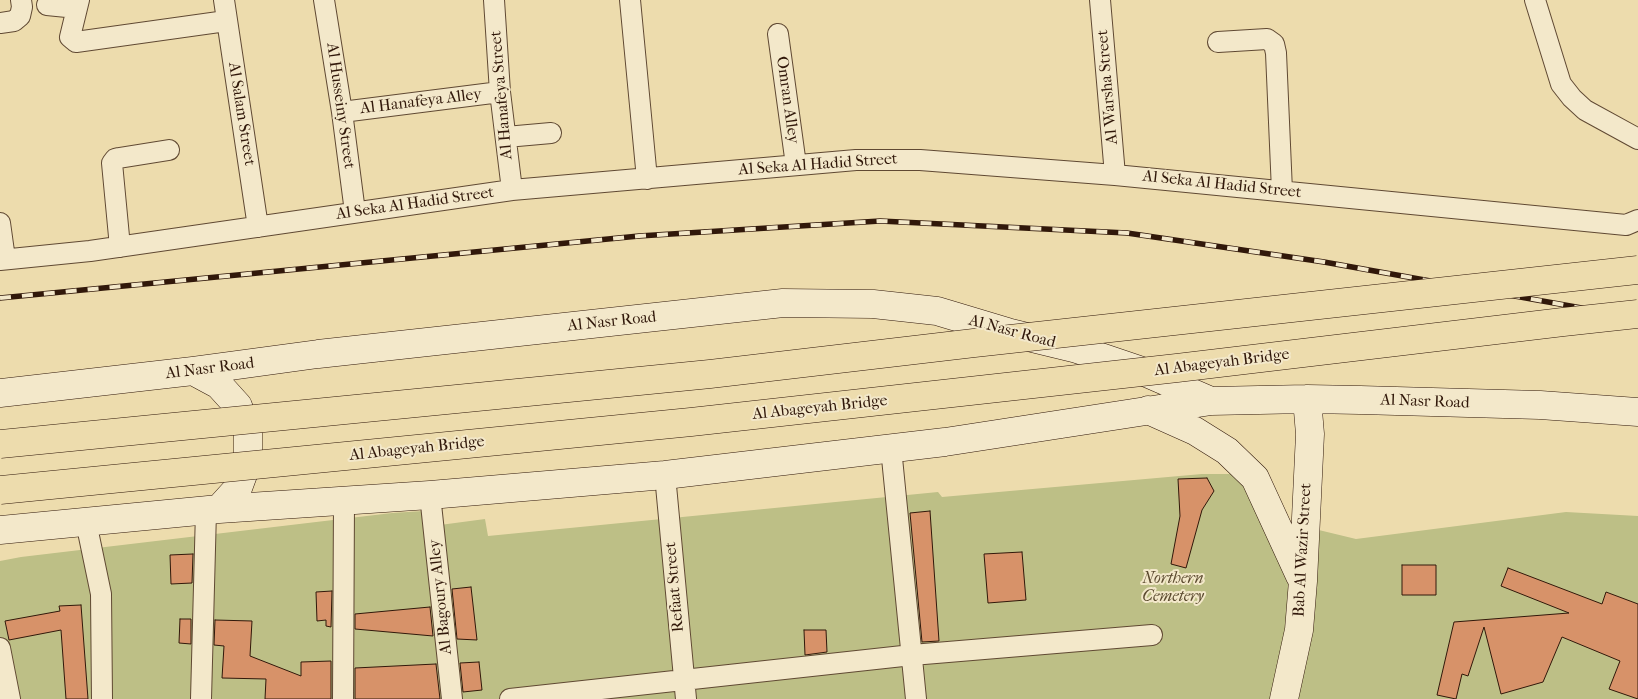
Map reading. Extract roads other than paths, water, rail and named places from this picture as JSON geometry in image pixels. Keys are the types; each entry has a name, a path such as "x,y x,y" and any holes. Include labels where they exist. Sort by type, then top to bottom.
{"highway":[{"path":"0,444 710,374 1638,270"},
{"name":"Al Abageyah Bridge","path":"0,490 691,422 1638,314"}],"street":[{"path":"0,23 14,21 20,16 21,0"},
{"name":"Al Salam Street","path":"224,0 258,227"},
{"name":"Al Husseiny Street","path":"324,0 342,112 355,212"},
{"name":"Al Hanafeya Street","path":"494,0 500,92 512,190"},
{"path":"630,0 647,179"},
{"name":"Al Warsha Street","path":"1100,0 1115,175"},
{"path":"1535,0 1561,84 1585,110 1638,139"},
{"path":"47,4 78,4 70,37 80,43 226,21"},
{"name":"Omran Alley","path":"778,34 796,165"},
{"path":"1218,42 1267,39 1274,44 1276,53 1282,191"},
{"name":"Al Hanafeya Alley","path":"342,112 500,92"},
{"path":"506,137 551,134"},
{"path":"120,247 112,164 114,159 169,150"},
{"name":"Al Seka Al Hadid Street","path":"3,260 120,247 512,190 856,160 920,160 1115,175 1626,225 1638,220"},
{"path":"0,223 3,260"},
{"name":"Al Nasr Road","path":"0,393 194,372 318,354 783,303 873,304 937,311 1008,332 1077,349 1142,370 1211,401"},
{"path":"194,372 219,385 232,399 238,406 248,433 248,462 238,488 212,510 201,699"},
{"name":"Al Nasr Road","path":"0,530 212,510 430,495 664,475 945,442 1211,401 1307,399 1540,405 1638,412"},
{"name":"Bab Al Wazir Street","path":"1284,699 1299,630 1303,581 1310,434 1307,399"},
{"path":"1148,410 1195,431 1227,452 1255,478 1303,581"},
{"path":"891,448 916,699"},
{"name":"Refaat Street","path":"664,475 685,689"},
{"name":"Al Bagoury Alley","path":"430,495 452,699"},
{"path":"343,699 344,501"},
{"path":"86,522 101,594 102,699"},
{"path":"510,699 685,689 912,656 1152,635"},
{"path":"0,648 10,699"}],"railway":[{"path":"0,298 639,236 880,221 1127,233 1324,262 1638,318"}],"park label":[{"name":"Northern Cemetery","path":"1173,588"}]}
